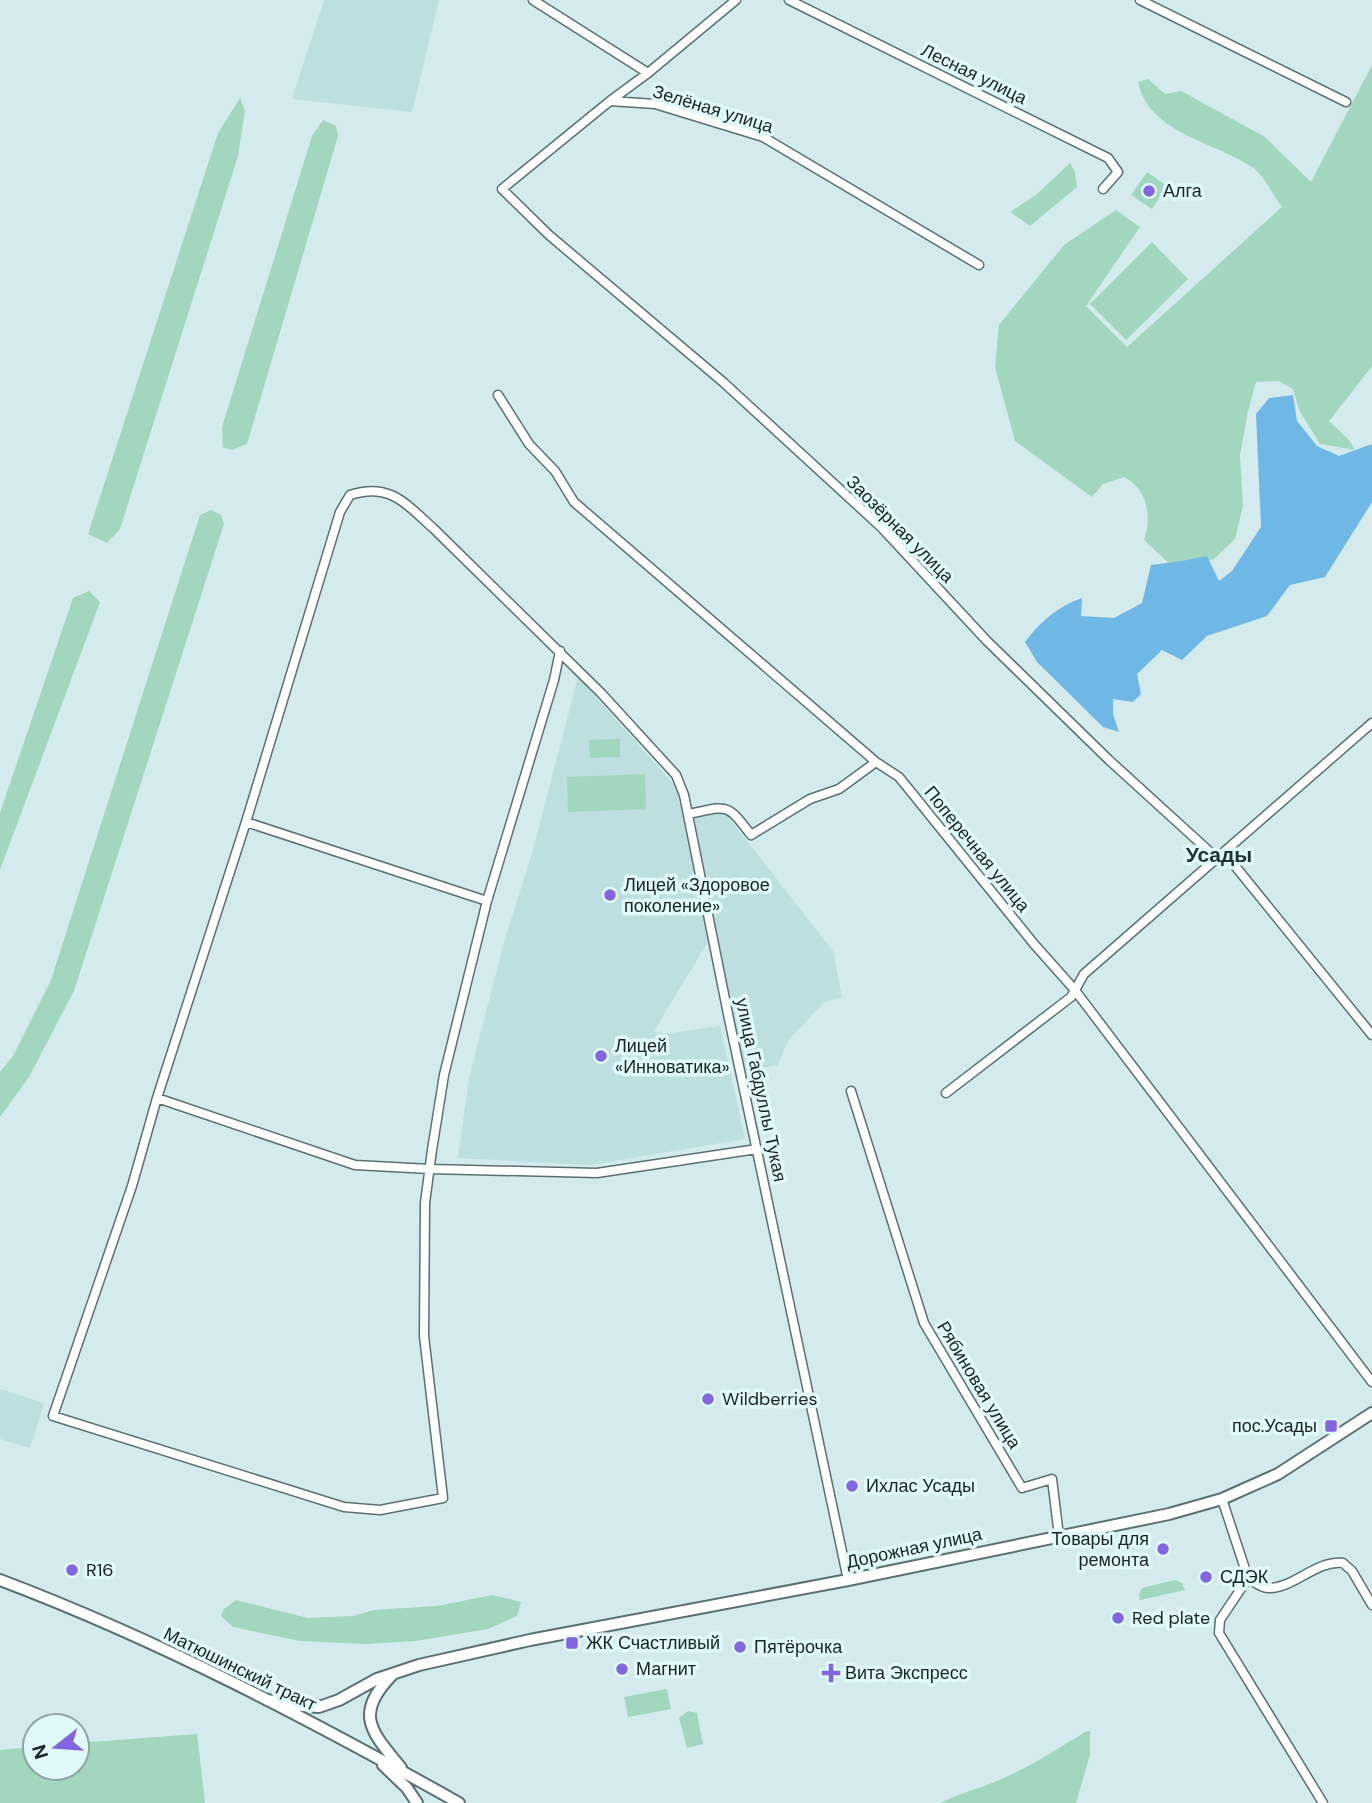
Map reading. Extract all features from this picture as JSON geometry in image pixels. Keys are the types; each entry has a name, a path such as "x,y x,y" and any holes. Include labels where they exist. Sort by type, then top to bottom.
{"street":[{"name":"Зелёная улица","path":"533,0 648,73"},
{"path":"610,101 736,0"},
{"name":"Лесная улица","path":"789,0 1108,158 1118,172 1103,189"},
{"path":"1140,0 1346,102"},
{"name":"Зелёная улица","path":"610,101 655,104 762,137 979,265"},
{"name":"Заозёрная улица","path":"610,101 502,189 549,235 723,382 881,527 987,641 1100,750 1210,852 1231,861 1370,1028"},
{"name":"Поперечная улица","path":"498,395 529,444 555,471 574,502 876,762 899,777 1034,944 1074,989 1372,1382"},
{"name":"улица Габдуллы Тукая","path":"246,822 340,512 350,495 369,489 389,494 411,508 560,651 676,775 689,814 729,1019 848,1580"},
{"path":"487,901 246,822 157,1098 132,1186 53,1416 344,1507 380,1510 443,1497 424,1336 425,1203 444,1075 487,901 554,680 560,651"},
{"path":"946,1093 1071,997 1084,974 1372,723"},
{"path":"689,814 723,807 732,810 751,835 810,799 839,789 876,762"},
{"name":"Рябиновая улица","path":"851,1091 924,1323 1022,1488 1052,1479 1059,1536"},
{"path":"157,1098 355,1165 597,1173 757,1149"},
{"name":"Дорожная улица","path":"267,1700 319,1707 339,1700 377,1679 419,1665 530,1640 848,1580 1169,1514 1222,1499 1278,1474 1372,1413"},
{"path":"1222,1499 1248,1578 1266,1588 1277,1587 1326,1564 1343,1563 1352,1571 1372,1605"},
{"path":"1248,1578 1220,1620 1219,1633 1323,1803"},
{"name":"Матюшинский тракт","path":"0,1580 100,1621 267,1700 459,1803"},
{"path":"394,1674 375,1697 370,1709 370,1721 379,1741 405,1773"},
{"path":"373,1756 407,1788 417,1803"}],"shaded area":[{"path":"324,0 439,0 412,112 292,99"},
{"path":"578,677 677,788 709,940 654,1031 664,1034 720,1026 745,1139 590,1165 458,1158 469,1078"},
{"path":"722,812 833,951 842,997 823,1003 787,1042 778,1065 744,1071 694,818"},
{"path":"0,1389 44,1403 30,1448 0,1439"}],"green space":[{"path":"1372,65 1372,366 1329,421 1349,440 1355,450 1320,444 1299,410 1293,389 1279,381 1256,382 1240,455 1243,506 1235,539 1214,559 1175,569 1144,540 1148,513 1143,496 1132,482 1124,477 1103,484 1092,497 1015,441 995,367 999,325 1064,245 1116,210 1140,227 1086,306 1127,347 1282,207 1252,167 1185,134 1155,113 1144,99 1138,82 1148,79 1165,94 1181,91 1265,137 1311,182"},
{"path":"240,98 245,111 238,156 120,529 107,543 88,534 218,133"},
{"path":"323,120 336,126 338,136 247,444 232,450 223,447 222,427 312,136"},
{"path":"1070,163 1075,172 1077,187 1030,226 1010,212 1036,195"},
{"name":"Алга","path":"1147,172 1167,186 1152,209 1131,195"},
{"path":"1152,242 1188,279 1126,340 1090,304"},
{"path":"211,510 221,515 224,524 74,991 29,1077 0,1117 0,1072 13,1056 51,980 200,515"},
{"path":"89,591 100,602 0,870 0,813 73,598"},
{"path":"620,739 620,757 590,758 589,740"},
{"path":"645,774 646,809 568,812 567,777"},
{"path":"1175,1580 1182,1583 1185,1590 1140,1600 1142,1588"},
{"path":"492,1595 521,1602 517,1616 488,1629 416,1641 364,1644 300,1641 233,1627 221,1616 224,1609 236,1600 308,1618 353,1616 374,1610 437,1606"},
{"path":"667,1689 671,1709 628,1717 624,1697"},
{"path":"688,1711 697,1713 703,1744 687,1748 679,1718"},
{"path":"1090,1731 1090,1755 1076,1803 941,1803 1016,1772"},
{"path":"197,1734 205,1803 0,1803 0,1750 21,1748 21,1782 91,1782 91,1742"}],"water":[{"path":"1293,395 1297,421 1317,446 1339,456 1372,444 1372,502 1325,577 1290,585 1267,616 1207,636 1182,660 1162,650 1137,674 1141,694 1133,702 1113,699 1113,714 1119,732 1103,727 1037,662 1025,642 1050,616 1065,605 1082,598 1081,616 1114,618 1142,603 1151,565 1207,556 1219,581 1232,571 1261,527 1256,414 1269,398"}],"place":[{"name":"Алга","path":"1149,191"},
{"name":"Лицей «Здоровое поколение»","path":"610,895"},
{"name":"Лицей «Инноватика»","path":"601,1056"},
{"name":"Wildberries","path":"708,1399"},
{"name":"пос.Усады","path":"1331,1426"},
{"name":"Ихлас Усады","path":"852,1486"},
{"name":"Товары для ремонта","path":"1163,1549"},
{"name":"R16","path":"72,1570"},
{"name":"СДЭК","path":"1206,1577"},
{"name":"Red plate","path":"1118,1618"},
{"name":"ЖК Счастливый","path":"572,1643"},
{"name":"Пятёрочка","path":"740,1647"},
{"name":"Магнит","path":"622,1669"},
{"name":"Вита Экспресс","path":"831,1673"}],"district":[{"name":"Усады","path":"1219,855"}]}
